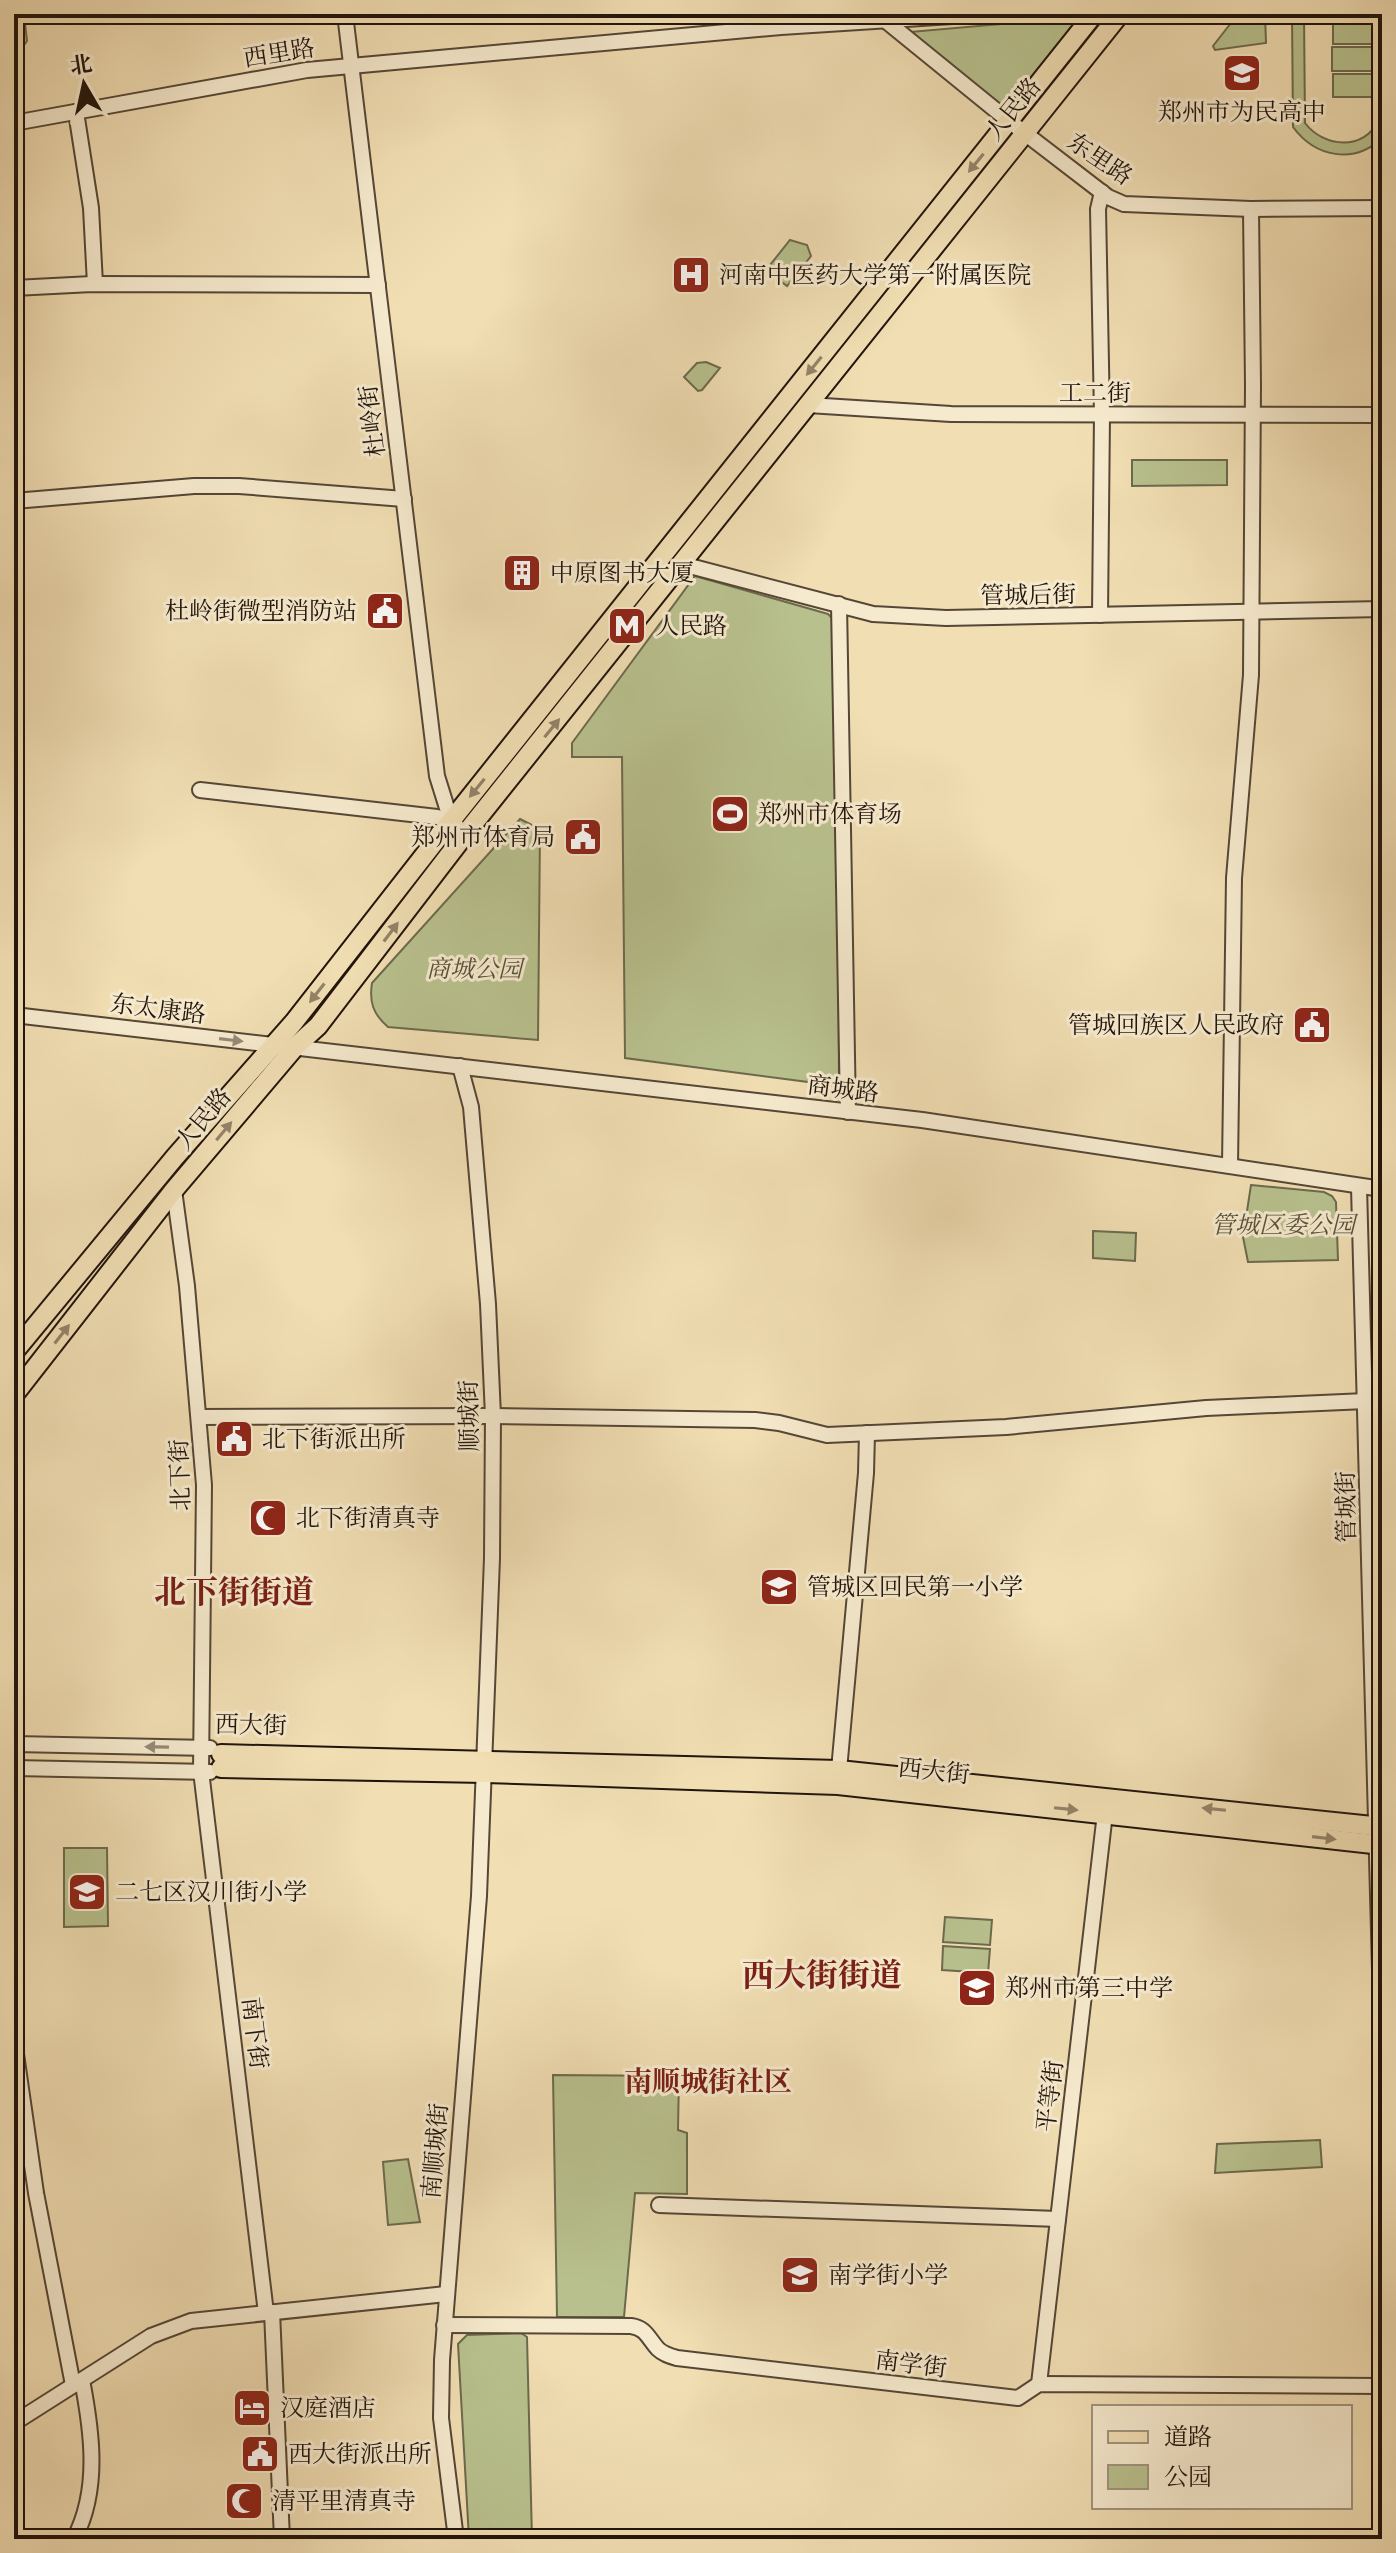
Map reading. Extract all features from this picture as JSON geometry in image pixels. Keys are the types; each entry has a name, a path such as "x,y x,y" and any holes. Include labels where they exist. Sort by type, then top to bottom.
{"main road":[{"name":"人民路","path":"14,1352 175,1157 294,1022 1094,14"},
{"name":"人民路","path":"14,1395 174,1190 296,1046 318,1026 466,833 1120,14"},
{"name":"西大街","path":"221,1761 839,1770 1379,1835"},
{"name":"西大街","path":"485,1766 838,1785 1105,1813 1379,1835"}],"street":[{"name":"杜岭街","path":"345,14 437,776 451,821"},
{"name":"西里路","path":"14,123 267,76 351,65 767,28 984,14"},
{"name":"东里路","path":"886,21 1009,121 1102,192 1124,204 1251,209 1382,208"},
{"path":"76,112 91,208 95,284"},
{"path":"1100,615 1102,415 1098,209 1102,192"},
{"path":"1230,1165 1234,878 1251,675 1251,209"},
{"path":"14,288 95,284 378,285"},
{"name":"工二街","path":"808,405 951,414 1382,415"},
{"path":"14,501 194,486 239,486 404,499"},
{"name":"管城后街","path":"682,564 873,614 910,617 1382,609"},
{"path":"839,604 848,1112"},
{"path":"200,790 451,821 466,833"},
{"name":"东太康路","path":"14,1015 296,1046"},
{"name":"商城路","path":"296,1046 848,1112 1382,1189"},
{"name":"顺城街","path":"460,1066 471,1107 488,1304 493,1416 485,1766"},
{"name":"管城街","path":"1359,1187 1366,1401 1375,1478 1382,2044"},
{"name":"北下街","path":"174,1190 187,1286 204,1485 201,1760"},
{"path":"199,1417 493,1416 755,1420 827,1435 1054,1424 1206,1408 1366,1401"},
{"path":"839,1770 867,1433"},
{"name":"西大街","path":"14,1744 462,1779 485,1766"},
{"name":"西大街","path":"14,1768 462,1754 485,1766"},
{"name":"南下街","path":"201,1760 269,2312 282,2539"},
{"name":"南顺城街","path":"456,2539 441,2418 444,2325 479,1896 485,1766"},
{"name":"平等街","path":"1039,2384 1105,1813"},
{"path":"14,2040 36,2193 89,2420 92,2466 83,2522 74,2539"},
{"path":"659,2205 1058,2219"},
{"path":"14,2423 151,2336 172,2326 191,2321 446,2294"},
{"name":"南学街","path":"444,2325 631,2326 649,2335 662,2353 677,2358 1018,2398 1039,2384 1382,2386"}],"green space":[{"path":"14,14 24,14 27,41 14,59 17,40"},
{"path":"1238,14 1265,14 1266,43 1215,50 1213,46"},
{"path":"1292,14 1304,14 1305,123 1322,137 1344,142 1364,137 1379,120 1382,14 1382,138 1371,147 1347,154 1323,151 1293,127"},
{"path":"1079,17 1006,109 910,32"},
{"path":"1333,20 1375,20 1375,44 1333,44"},
{"path":"1332,47 1375,47 1375,71 1332,71"},
{"path":"1333,74 1376,74 1376,97 1333,97"},
{"path":"790,240 807,245 811,256 787,286 766,270"},
{"path":"706,362 720,368 698,391 684,377 697,363"},
{"path":"1132,460 1227,460 1227,485 1132,486"},
{"name":"郑州市体育场","path":"695,576 828,614 837,623 839,1086 625,1058 622,757 572,757 572,743"},
{"name":"商城公园","path":"520,819 540,829 538,1040 388,1027 373,1007 372,983"},
{"name":"管城区委公园","path":"1251,1185 1324,1192 1332,1196 1336,1202 1338,1260 1248,1262 1243,1237"},
{"path":"1093,1231 1136,1233 1135,1261 1093,1258"},
{"path":"64,1848 107,1848 108,1926 64,1927"},
{"path":"945,1917 992,1920 990,1945 943,1942"},
{"path":"943,1946 990,1949 988,1973 942,1970"},
{"path":"553,2075 679,2076 678,2130 687,2133 687,2194 635,2193 624,2317 557,2317"},
{"path":"1320,2140 1322,2167 1215,2173 1217,2144"},
{"path":"408,2159 420,2222 388,2225 383,2162"},
{"path":"521,2333 527,2337 532,2539 469,2539 458,2344 467,2335"}],"place":[{"name":"郑州市为民高中","path":"1242,73"},
{"name":"河南中医药大学第一附属医院","path":"691,275"},
{"name":"中原图书大厦","path":"522,573"},
{"name":"杜岭街微型消防站","path":"385,611"},
{"name":"人民路","path":"627,626"},
{"name":"郑州市体育场","path":"730,814"},
{"name":"郑州市体育局","path":"583,837"},
{"name":"管城回族区人民政府","path":"1312,1025"},
{"name":"北下街派出所","path":"234,1439"},
{"name":"北下街清真寺","path":"268,1518"},
{"name":"管城区回民第一小学","path":"779,1587"},
{"name":"二七区汉川街小学","path":"87,1892"},
{"name":"郑州市第三中学","path":"977,1988"},
{"name":"南学街小学","path":"800,2275"},
{"name":"汉庭酒店","path":"252,2408"},
{"name":"西大街派出所","path":"260,2454"},
{"name":"清平里清真寺","path":"244,2501"}],"district":[{"name":"北下街街道","path":"234,1592"},
{"name":"西大街街道","path":"822,1975"},
{"name":"南顺城街社区","path":"708,2081"}]}
